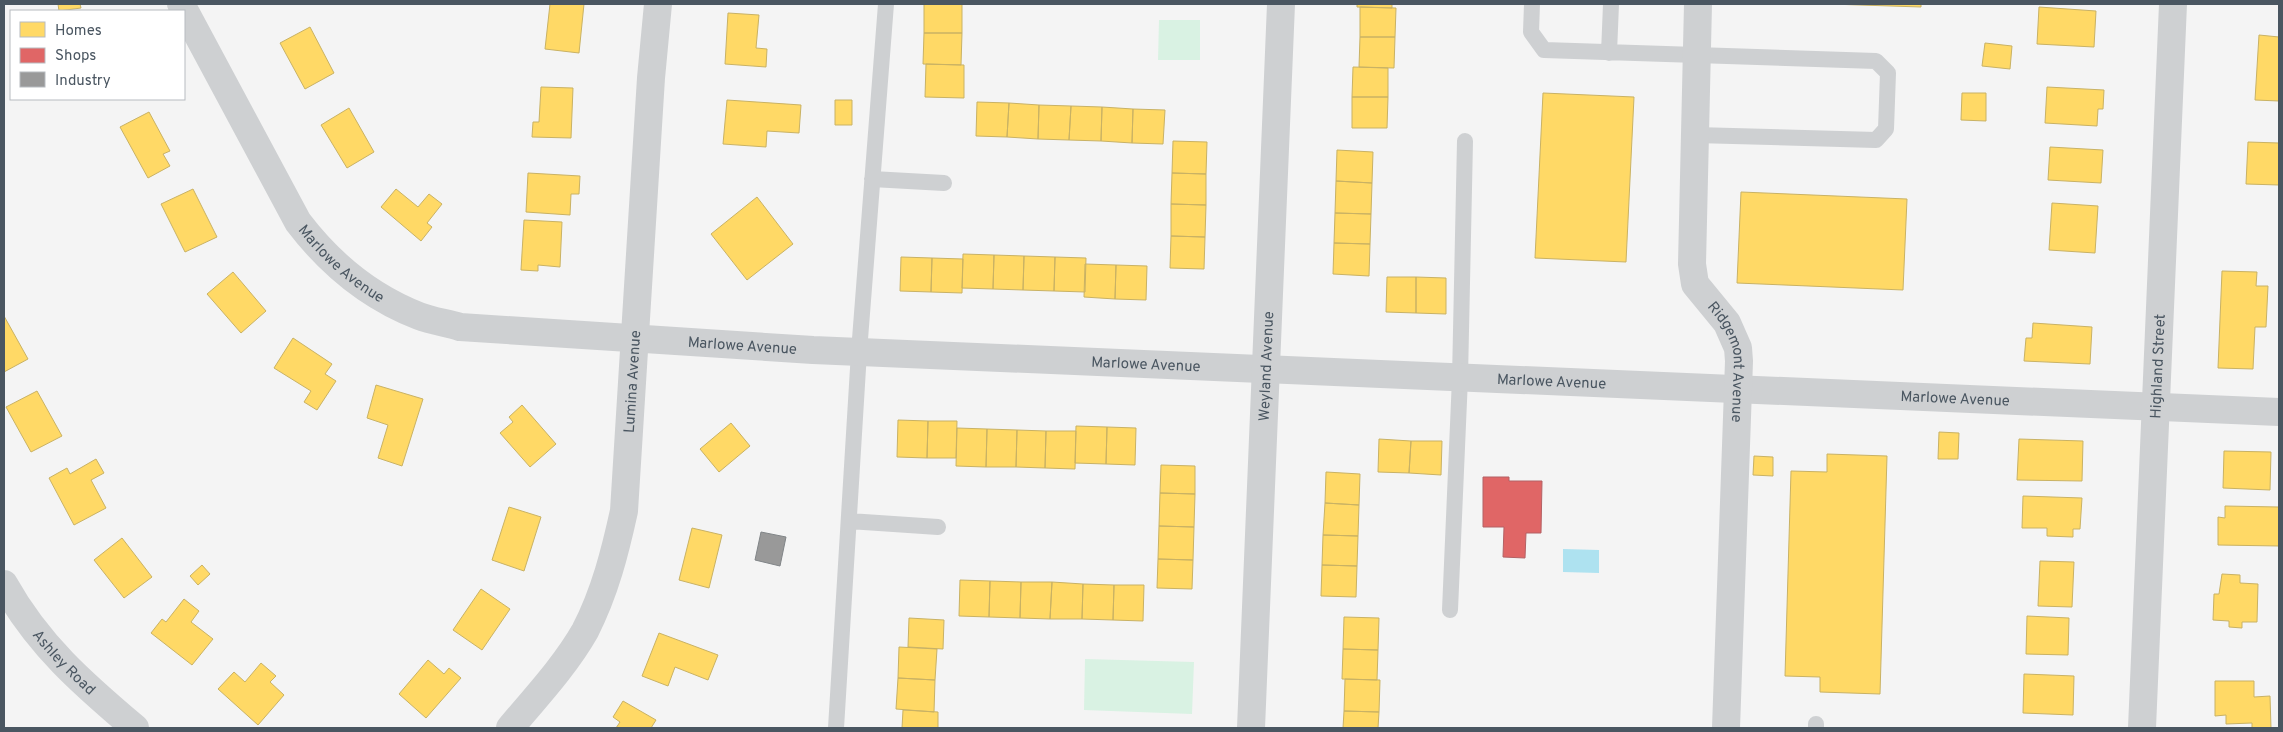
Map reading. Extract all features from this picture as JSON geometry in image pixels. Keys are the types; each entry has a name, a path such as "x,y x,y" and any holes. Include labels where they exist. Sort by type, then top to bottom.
{"street":[{"name":"Lumina Avenue","path":"510,728 564,662 585,631 609,575 624,511 651,78 658,4"},
{"name":"Weyland Avenue","path":"1251,728 1280,4"},
{"name":"Ridgemont Avenue","path":"1698,4 1692,264 1695,284 1727,323 1738,348 1726,728"},
{"name":"Highland Street","path":"2142,728 2173,4"},
{"name":"Marlowe Avenue","path":"185,11 298,222 312,240 343,272 380,298 420,316 460,327 635,340 859,352 2279,412"},
{"name":"Ashley Road","path":"4,584 29,625 78,680 136,728"}],"lane":[{"path":"836,728 859,352 886,4"},
{"path":"1532,4 1531,32 1544,50 1876,61 1888,73 1886,129 1876,140 1695,135"},
{"path":"1609,53 1610,4"},
{"path":"1450,610 1460,378 1465,141"},
{"path":"872,179 944,183"},
{"path":"849,521 938,527"}],"green space":[{"path":"1159,20 1200,20 1200,60 1158,60"},
{"path":"1085,659 1194,662 1192,714 1084,710"}],"water":[{"path":"1563,549 1599,550 1599,573 1563,572"}],"building: Homes":[{"path":"58,4 80,4 81,8 66,10 59,10"},
{"path":"550,4 584,4 579,53 545,49"},
{"path":"924,4 962,4 962,33 924,33"},
{"path":"1357,4 1392,4 1392,8 1357,7"},
{"path":"1830,4 1921,4 1921,7"},
{"path":"1360,7 1396,8 1395,37 1360,37"},
{"path":"2039,7 2096,11 2094,47 2037,44"},
{"path":"728,13 759,15 756,48 767,49 766,67 725,64"},
{"path":"310,27 334,73 305,89 280,43"},
{"path":"924,33 962,33 961,65 923,64"},
{"path":"2259,35 2279,37 2279,101 2255,100"},
{"path":"1360,37 1395,37 1394,68 1359,67"},
{"path":"1985,43 2012,46 2010,69 1982,66"},
{"path":"926,64 964,65 964,98 925,97"},
{"path":"1353,67 1388,68 1388,97 1352,97"},
{"path":"541,87 573,88 571,138 532,137 533,122 539,122"},
{"path":"2047,87 2104,90 2103,109 2098,109 2097,126 2045,123"},
{"path":"1543,93 1634,97 1626,262 1535,258"},
{"path":"1962,93 1986,93 1986,121 1961,120"},
{"path":"1352,97 1388,97 1387,128 1352,128"},
{"path":"727,100 801,105 799,133 767,131 766,147 723,144"},
{"path":"835,100 852,100 852,125 835,125"},
{"path":"977,102 1009,103 1007,137 976,136"},
{"path":"1009,103 1039,105 1038,139 1007,137"},
{"path":"1039,105 1071,106 1069,140 1038,139"},
{"path":"1071,106 1102,107 1101,141 1069,140"},
{"path":"1102,107 1133,109 1132,143 1101,141"},
{"path":"349,108 374,152 347,168 321,125"},
{"path":"1133,109 1165,110 1163,144 1132,143"},
{"path":"149,112 170,151 163,154 170,166 148,178 120,127"},
{"path":"1173,141 1207,142 1206,174 1172,173"},
{"path":"2248,142 2279,143 2279,185 2246,184"},
{"path":"2050,147 2103,150 2101,183 2048,180"},
{"path":"1337,150 1373,152 1372,183 1336,181"},
{"path":"528,173 580,176 579,194 571,194 570,215 526,212"},
{"path":"1172,173 1206,174 1206,205 1171,204"},
{"path":"1336,181 1372,183 1371,214 1335,213"},
{"path":"193,189 217,237 185,252 161,204"},
{"path":"396,189 418,207 429,194 442,204 427,223 432,227 421,241 381,207"},
{"path":"1741,192 1907,199 1903,290 1737,283"},
{"path":"757,197 793,244 747,280 711,234"},
{"path":"2052,203 2098,206 2095,253 2049,250"},
{"path":"1171,204 1206,205 1205,237 1171,236"},
{"path":"1335,213 1371,214 1370,244 1334,243"},
{"path":"524,220 562,222 560,267 538,265 538,271 521,270"},
{"path":"1171,236 1205,237 1204,269 1170,268"},
{"path":"1334,243 1370,244 1369,276 1333,274"},
{"path":"963,254 994,255 993,289 962,288"},
{"path":"994,255 1024,256 1023,290 993,289"},
{"path":"1024,256 1055,257 1054,291 1023,290"},
{"path":"901,257 932,258 931,292 900,291"},
{"path":"1055,257 1086,258 1085,292 1054,291"},
{"path":"932,258 963,259 962,293 931,292"},
{"path":"1085,264 1116,265 1115,299 1084,297"},
{"path":"1116,265 1147,266 1146,300 1115,299"},
{"path":"2222,271 2257,272 2256,286 2268,286 2266,327 2255,327 2253,369 2218,368"},
{"path":"233,272 266,311 241,333 207,294"},
{"path":"1387,277 1416,277 1416,313 1386,312"},
{"path":"1416,277 1446,278 1446,314 1416,313"},
{"path":"4,316 28,359 4,372"},
{"path":"2033,323 2092,327 2090,364 2024,361 2026,338 2032,338"},
{"path":"293,338 332,364 325,374 336,381 317,410 304,402 311,391 274,368"},
{"path":"376,385 423,399 402,466 378,458 388,425 367,418"},
{"path":"37,391 62,436 31,452 6,407"},
{"path":"522,405 556,444 530,467 500,433 513,422 509,417"},
{"path":"898,420 928,421 927,458 897,457"},
{"path":"928,421 957,421 956,458 927,458"},
{"path":"731,423 750,446 719,472 700,449"},
{"path":"1076,426 1107,427 1106,464 1075,463"},
{"path":"1107,427 1136,428 1135,465 1106,464"},
{"path":"957,428 987,429 986,467 956,466"},
{"path":"987,429 1017,430 1016,467 986,467"},
{"path":"1017,430 1046,431 1045,468 1016,467"},
{"path":"1046,431 1076,431 1075,469 1045,468"},
{"path":"1939,432 1959,433 1958,459 1938,459"},
{"path":"1379,439 1411,441 1409,473 1378,472"},
{"path":"2019,439 2083,441 2082,481 2017,480"},
{"path":"1411,441 1442,441 1441,475 1409,473"},
{"path":"2224,451 2271,452 2270,490 2223,488"},
{"path":"1827,454 1887,456 1880,694 1820,692 1820,677 1785,676 1791,471 1827,472"},
{"path":"1754,456 1773,457 1773,476 1753,475"},
{"path":"96,459 104,473 91,480 106,508 74,525 49,478 67,468 70,474"},
{"path":"1161,465 1195,466 1195,494 1160,493"},
{"path":"1326,472 1360,474 1359,505 1325,503"},
{"path":"1160,493 1195,494 1194,527 1159,526"},
{"path":"2023,496 2082,498 2080,529 2073,529 2073,537 2047,536 2047,528 2022,528"},
{"path":"1325,503 1359,505 1358,536 1323,535"},
{"path":"2225,506 2279,507 2279,546 2218,545 2218,517 2225,518"},
{"path":"509,507 541,517 524,571 492,560"},
{"path":"1159,526 1194,527 1193,560 1158,559"},
{"path":"692,528 722,535 709,588 679,580"},
{"path":"1323,535 1358,536 1357,566 1322,565"},
{"path":"122,538 152,577 124,598 94,560"},
{"path":"1158,559 1193,560 1192,589 1157,588"},
{"path":"2040,561 2074,562 2072,607 2038,606"},
{"path":"202,565 210,574 198,585 190,576"},
{"path":"1322,565 1357,566 1356,597 1321,596"},
{"path":"2222,574 2240,575 2240,583 2258,584 2257,622 2242,622 2242,628 2229,627 2229,621 2213,620 2214,594 2219,594"},
{"path":"960,580 990,581 989,617 959,616"},
{"path":"990,581 1021,582 1020,618 989,617"},
{"path":"1021,582 1052,582 1050,619 1020,618"},
{"path":"1052,582 1083,584 1082,619 1050,619"},
{"path":"1083,584 1114,585 1113,620 1082,619"},
{"path":"1114,585 1144,585 1143,621 1113,620"},
{"path":"481,589 510,609 482,650 453,630"},
{"path":"184,599 199,611 191,622 213,639 192,665 151,633 162,619 166,622"},
{"path":"2027,616 2069,618 2068,655 2026,654"},
{"path":"1344,617 1379,618 1378,650 1343,649"},
{"path":"909,618 944,620 943,649 908,647"},
{"path":"659,633 718,655 708,680 675,667 668,686 642,676"},
{"path":"899,647 937,649 935,680 898,678"},
{"path":"1343,649 1378,650 1377,680 1342,679"},
{"path":"428,660 444,674 449,668 461,678 426,718 399,694"},
{"path":"261,663 276,676 270,682 284,695 258,725 218,689 234,672 245,682"},
{"path":"2024,674 2074,676 2073,715 2023,713"},
{"path":"898,678 935,680 934,712 896,709"},
{"path":"1345,679 1380,680 1379,712 1344,711"},
{"path":"2215,681 2254,681 2254,697 2270,696 2271,728 2252,728 2252,723 2226,724 2226,715 2215,716"},
{"path":"623,701 656,720 651,728 616,728 620,722 613,717"},
{"path":"903,710 938,712 938,728 902,728"},
{"path":"1344,711 1379,712 1378,728 1343,728"}],"building: Shops":[{"path":"1483,477 1509,477 1509,481 1542,481 1541,533 1526,533 1525,558 1503,557 1504,527 1483,527"}],"building: Industry":[{"path":"761,532 786,537 780,566 755,560"}]}
